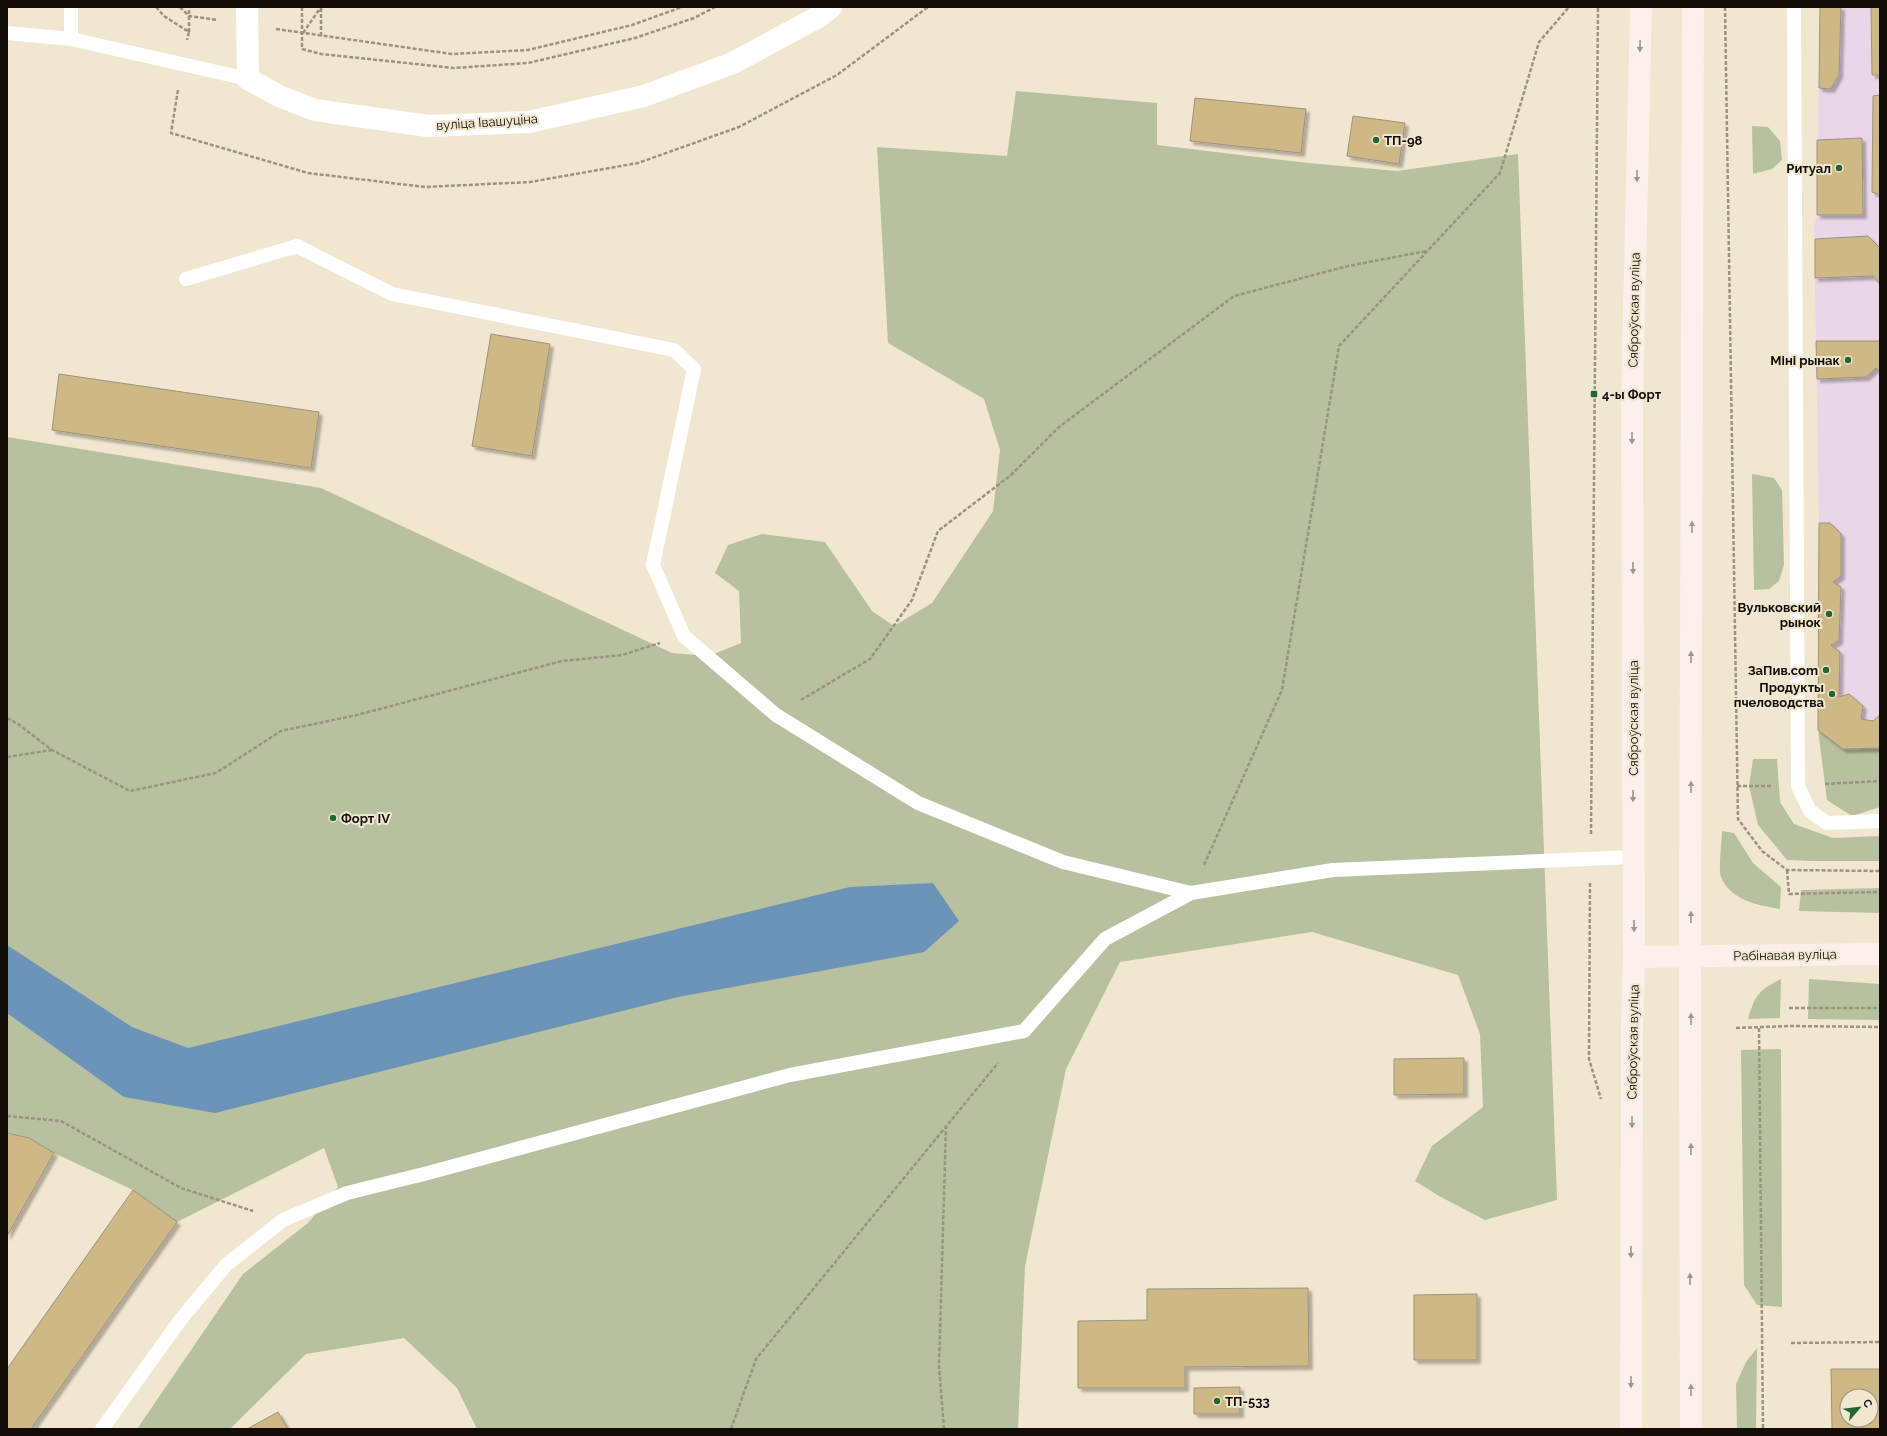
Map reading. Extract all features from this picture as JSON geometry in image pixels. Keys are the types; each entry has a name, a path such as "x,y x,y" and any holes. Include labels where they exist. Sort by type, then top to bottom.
{"main road":[{"name":"Сяброўская вуліца","path":"1631,1429 1632,1027 1634,958 1632,399 1640,7"},
{"path":"1691,1429 1690,956 1693,7"},
{"name":"Рабінавая вуліца","path":"1634,958 1880,954"}],"street":[{"path":"247,7 248,79"},
{"name":"вуліца Івашуціна","path":"248,79 279,96 316,110 428,126 529,122 644,96 733,63 820,16 831,7"}],"lane":[{"path":"71,7 71,39"},
{"path":"1794,7 1798,786 1810,811 1827,822 1880,821"},
{"path":"7,33 71,39 248,79"},
{"path":"186,279 297,246 392,294 674,350 694,369 653,565 684,636 776,715 918,803 1063,862 1191,893"},
{"path":"102,1429 181,1319 226,1265 283,1220 347,1193 436,1171 790,1075 1024,1031 1105,939 1191,893 1333,870 1633,857"}],"path":[{"path":"180,7 189,16"},
{"path":"188,32 189,7"},
{"path":"302,7 302,50 321,54 454,68 520,64 635,38 694,18 715,7"},
{"path":"302,34 321,7"},
{"path":"321,7 321,36"},
{"path":"302,34 452,54 528,50 632,25 682,7"},
{"path":"1191,893 1282,690 1339,346 1500,173 1539,42 1569,7"},
{"path":"1598,7 1589,1059 1603,1106"},
{"path":"1726,7 1738,819 1762,851 1787,870 1880,871"},
{"path":"776,715 870,659 912,600 938,531 1011,475 1059,427 1234,296 1348,266 1427,251"},
{"path":"7,718 18,724 52,750 130,791 216,774 281,731 357,715 562,661 622,655 684,636"},
{"path":"7,757 52,750"},
{"path":"1787,870 1789,894 1880,892"},
{"path":"1789,1008 1880,1008"},
{"path":"1736,1028 1789,1026 1880,1027"},
{"path":"1760,1028 1763,1429"},
{"path":"731,1429 756,1359 1024,1031"},
{"path":"7,1116 61,1120 181,1188 283,1220"},
{"path":"944,1429 939,1366 946,1127"},
{"path":"1791,1343 1880,1342"}],"shaded area":[{"name":"Міні рынак","path":"1820,7 1880,7 1880,748 1843,749 1818,730 1819,523 1814,228 1817,215"}],"green space":[{"path":"1016,91 1157,103 1157,145 1308,163 1397,171 1518,154 1557,1200 1485,1220 1439,1196 1415,1181 1432,1146 1483,1107 1480,1034 1458,975 1312,932 1120,962 1066,1069 1025,1266 1018,1429 477,1429 457,1388 404,1338 306,1354 230,1429 137,1429 243,1274 308,1223 338,1187 324,1148 177,1222 133,1190 54,1153 29,1138 7,1133 7,437 321,488 672,653 709,656 741,643 739,591 715,573 728,545 762,534 825,542 872,611 894,626 932,603 993,511 1000,450 984,399 888,343 877,147 1007,156"},
{"path":"1752,126 1768,127 1780,141 1782,160 1772,169 1753,174"},
{"path":"1752,474 1774,478 1782,490 1784,565 1779,581 1769,589 1754,590"},
{"path":"1818,730 1843,749 1880,748 1880,807 1852,816 1827,800"},
{"path":"1753,759 1777,759 1780,802 1794,824 1833,838 1880,836 1880,861 1787,860 1758,825 1749,786"},
{"path":"1722,831 1734,833 1753,863 1781,887 1780,909 1754,903 1738,897 1731,892 1720,874"},
{"path":"1880,888 1880,913 1799,911 1801,890"},
{"path":"1781,979 1780,1018 1748,1019 1753,1004 1759,994"},
{"path":"1809,979 1880,984 1880,1020 1808,1019"},
{"path":"1781,1049 1782,1307 1757,1305 1744,1285 1741,1050"},
{"path":"1757,1348 1756,1429 1737,1429 1736,1384 1746,1362"}],"water":[{"path":"933,883 959,921 924,952 678,997 215,1113 124,1097 7,1013 7,945 132,1027 188,1048 850,887"}],"building":[{"path":"1820,7 1841,7 1839,75 1831,89 1819,88"},
{"path":"1871,7 1880,7 1880,75 1872,75"},
{"path":"1880,95 1880,195 1872,192 1873,96"},
{"path":"1195,98 1306,109 1301,153 1190,141"},
{"name":"ТП-98","path":"1353,116 1405,123 1399,164 1347,156"},
{"path":"1862,138 1863,215 1817,215 1817,140"},
{"path":"1868,236 1879,247 1880,245 1880,284 1873,276 1815,278 1815,239"},
{"path":"491,334 550,344 532,456 472,446"},
{"path":"1880,339 1880,371 1876,368 1866,377 1817,379 1816,341 1878,341"},
{"path":"59,374 319,412 311,468 52,430"},
{"name":"Вульковский рынок","path":"1819,523 1830,523 1841,534 1841,576 1833,582 1841,587 1839,641 1831,645 1840,652 1839,697 1849,694 1863,706 1861,719 1873,721 1880,715 1880,748 1843,749 1818,730"},
{"path":"1464,1058 1464,1094 1394,1095 1394,1059"},
{"path":"7,1133 29,1138 54,1153 7,1236"},
{"path":"133,1190 177,1222 31,1429 7,1429 7,1369"},
{"path":"1308,1288 1309,1366 1185,1367 1185,1388 1078,1388 1078,1321 1147,1320 1147,1289"},
{"path":"1477,1294 1477,1360 1414,1360 1414,1295"},
{"path":"1831,1369 1880,1369 1880,1429 1832,1429"},
{"name":"ТП-533","path":"1240,1387 1240,1414 1194,1414 1194,1388"},
{"path":"278,1412 288,1429 247,1429"}],"place":[{"name":"ТП-98","path":"1376,140"},
{"name":"Ритуал","path":"1839,168"},
{"name":"Міні рынак","path":"1848,360"},
{"name":"4-ы Форт","path":"1594,394"},
{"name":"Вульковский рынок","path":"1829,614"},
{"name":"ЗаПив.com","path":"1826,670"},
{"name":"Продукты пчеловодства","path":"1832,694"},
{"name":"Форт IV","path":"333,818"},
{"name":"ТП-533","path":"1217,1401"}]}
